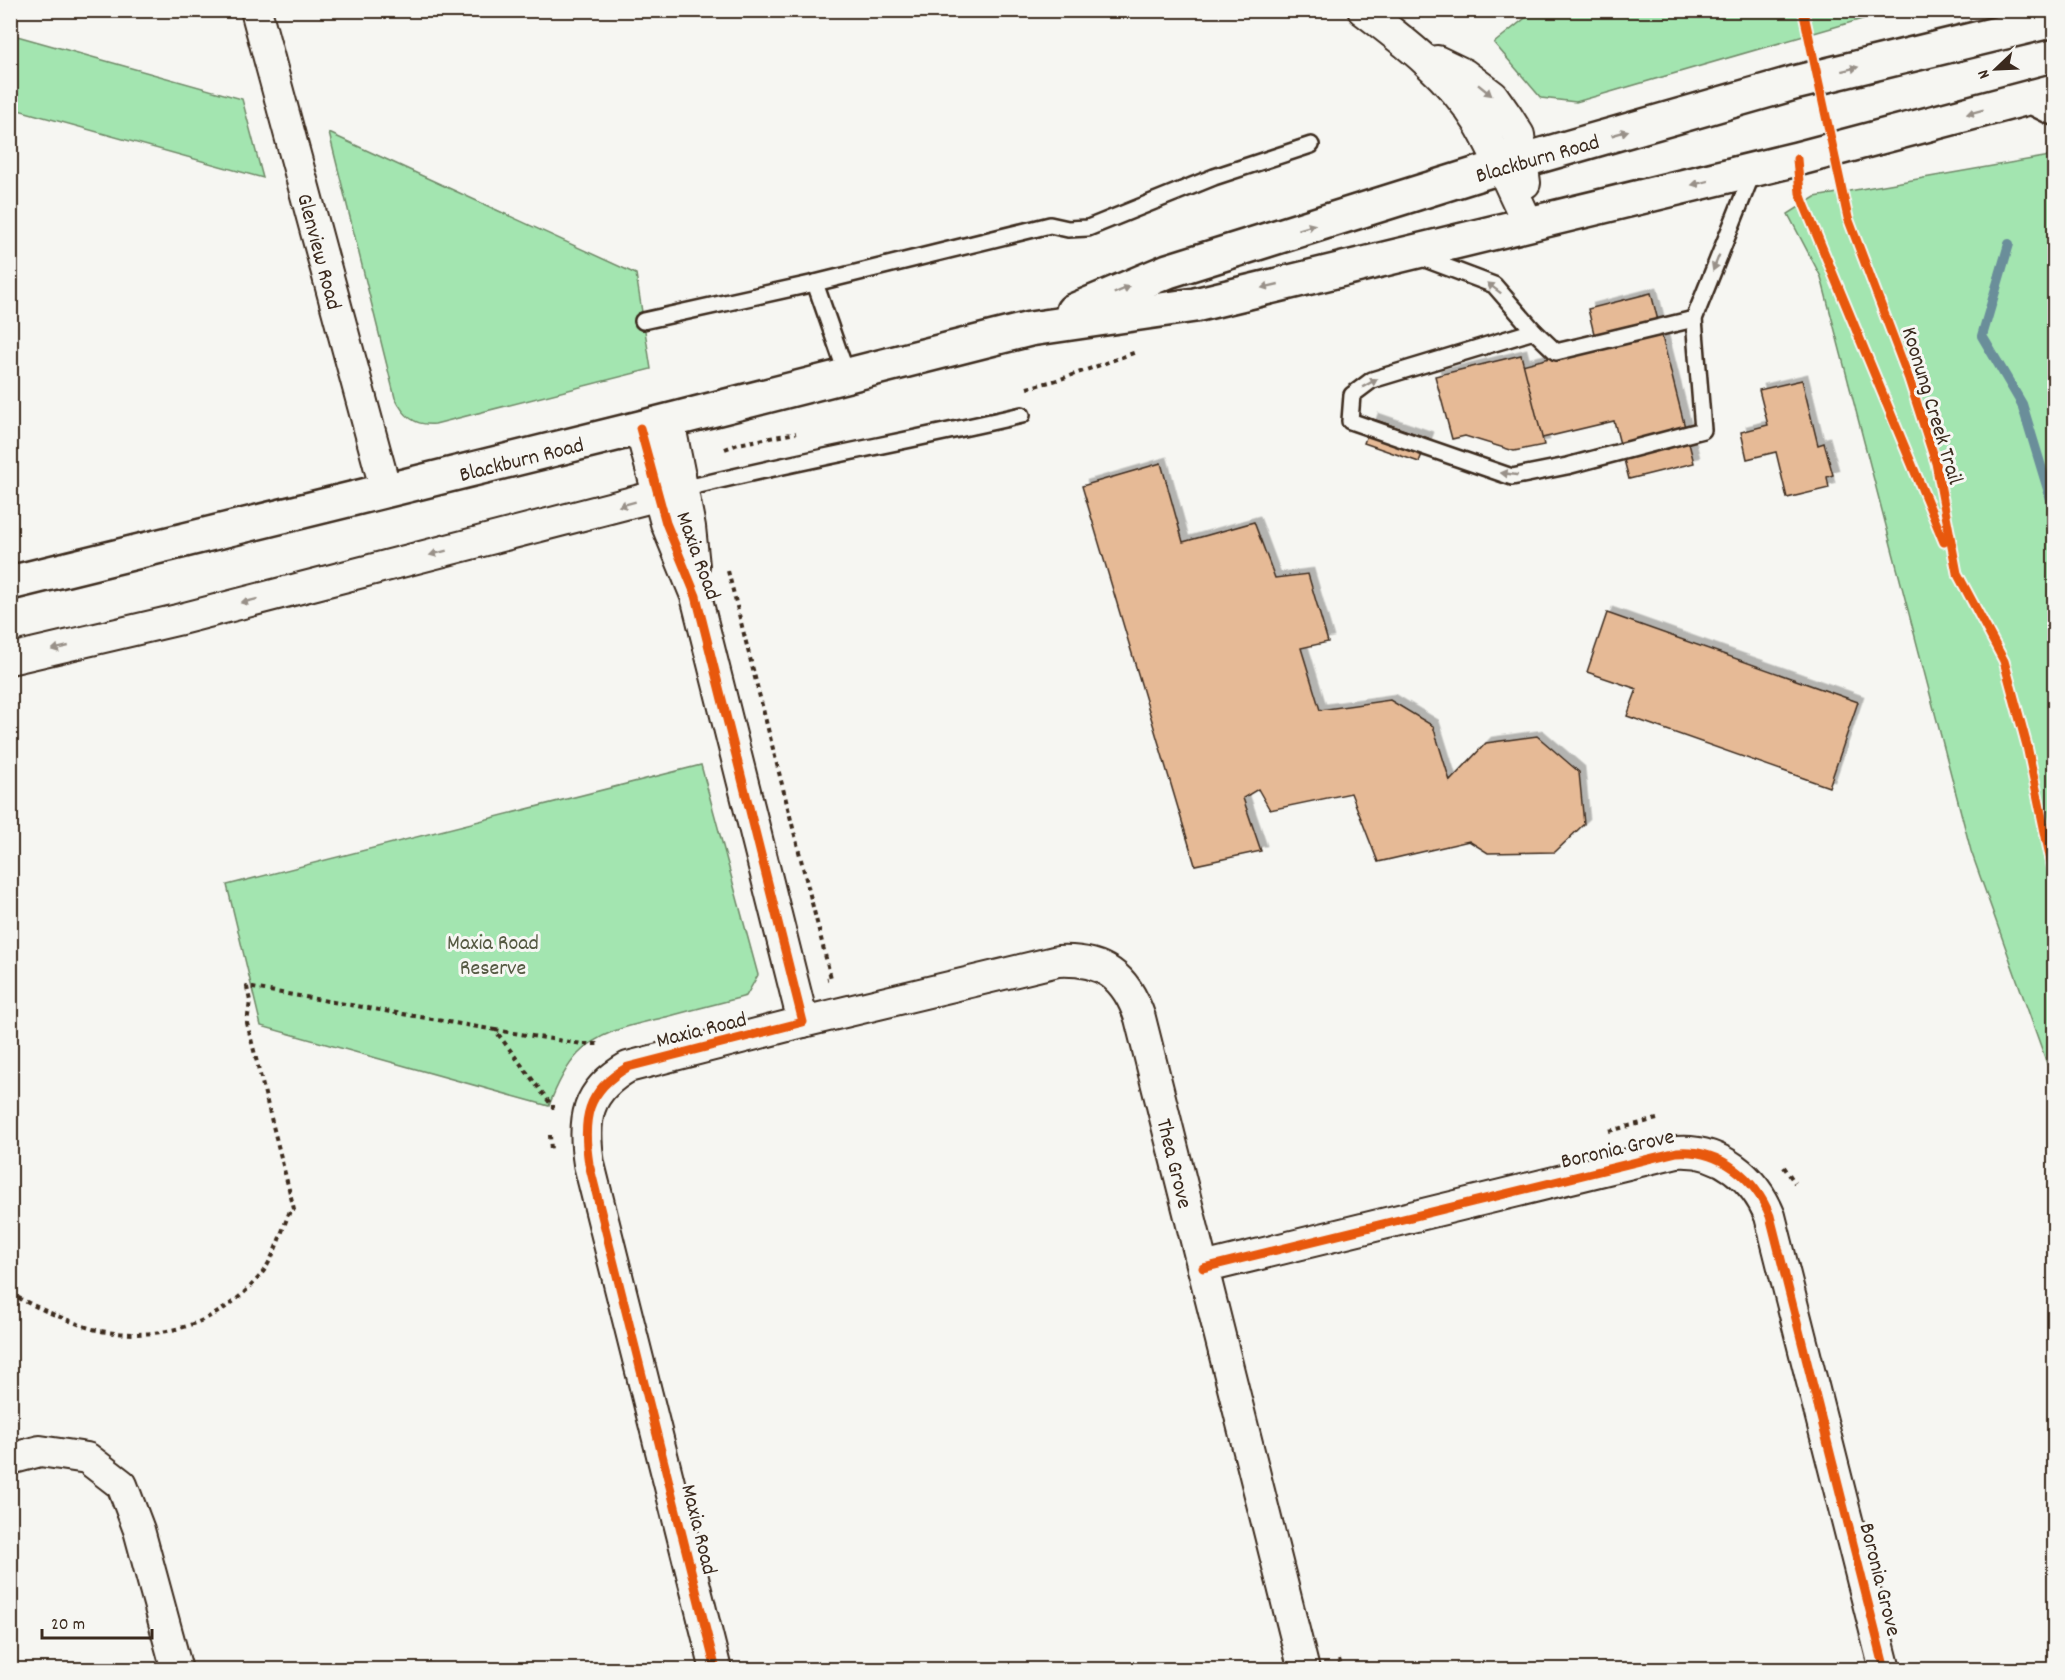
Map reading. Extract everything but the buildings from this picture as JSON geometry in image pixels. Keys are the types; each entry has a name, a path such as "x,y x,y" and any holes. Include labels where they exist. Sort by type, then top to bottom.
{"main road":[{"name":"Blackburn Road","path":"1030,329 1168,271 1512,164 1794,83 2055,20"},
{"name":"Blackburn Road","path":"10,584 1030,329 1194,304 2047,99"}],"street":[{"name":"Glenview Road","path":"256,10 386,491"},
{"path":"1363,10 1416,51 1454,91 1512,164 1529,225"},
{"name":"Maxia Road","path":"655,424 683,489 690,527 696,596 803,1022 628,1067 606,1082 597,1093 585,1123 585,1142 589,1164 716,1670"},
{"path":"10,659 177,620 683,489"},
{"name":"Thea Grove","path":"803,1022 1058,961 1088,962 1101,967 1127,988 1140,1018 1304,1670"},
{"name":"Boronia Grove","path":"1203,1268 1670,1154 1689,1151 1731,1166 1755,1187 1764,1200 1770,1216 1885,1670"},
{"path":"10,1458 39,1451 87,1458 122,1485 139,1530 177,1670"}],"lane":[{"path":"643,321 815,283 1050,225 1068,229 1088,228 1214,177 1311,145"},
{"path":"1534,331 1372,380 1352,394 1350,421 1512,477 1567,466 1703,430 1694,319 1754,169"},
{"path":"1408,253 1494,285 1534,331 1556,352 1694,319"},
{"path":"815,283 847,375"},
{"path":"683,489 1022,415"}],"path":[{"path":"1016,390 1061,379 1138,351"},
{"path":"683,489 709,468 716,456 726,449 748,442 801,432"},
{"path":"726,563 831,978 794,988"},
{"path":"10,1293 25,1302 66,1319 105,1332 139,1334 174,1331 203,1322 239,1298 260,1276 276,1246 290,1211 294,1209 247,1023 250,1001 247,987 495,1030 597,1045"},
{"path":"495,1030 553,1107 556,1097"},
{"path":"590,1050 605,1041"},
{"path":"1604,1132 1659,1119"},
{"path":"1782,1164 1796,1186"},
{"path":"1339,1658 1342,1670"}],"green space":[{"path":"1534,11 1890,11 1576,102 1541,98 1494,43"},
{"path":"10,34 242,99 263,178 11,108"},
{"path":"329,133 636,274 651,369 435,424 421,423 410,418 395,398"},
{"path":"2050,156 2054,159 2054,1083 1971,851 1821,277 1788,214 1815,197"},
{"name":"Maxia Road Reserve","path":"701,765 758,975 746,996 633,1025 598,1039 578,1054 569,1066 549,1106 261,1026 227,885"}],"waterway":[{"path":"2009,244 1982,336 2022,404 2054,509"}],"cycle path":[{"name":"Koonung Creek Trail","path":"1803,10 1848,218 1909,379 1936,463 1957,573 2004,661 2027,746 2054,875"},
{"path":"1797,159 1800,193 1804,204 1944,542"},
{"path":"640,428 666,523 696,596 803,1022 628,1067 614,1076 595,1096 587,1120 589,1164 716,1670"},
{"path":"1203,1268 1677,1152 1708,1155 1721,1161 1745,1178 1763,1202 1770,1216 1885,1670"}]}
